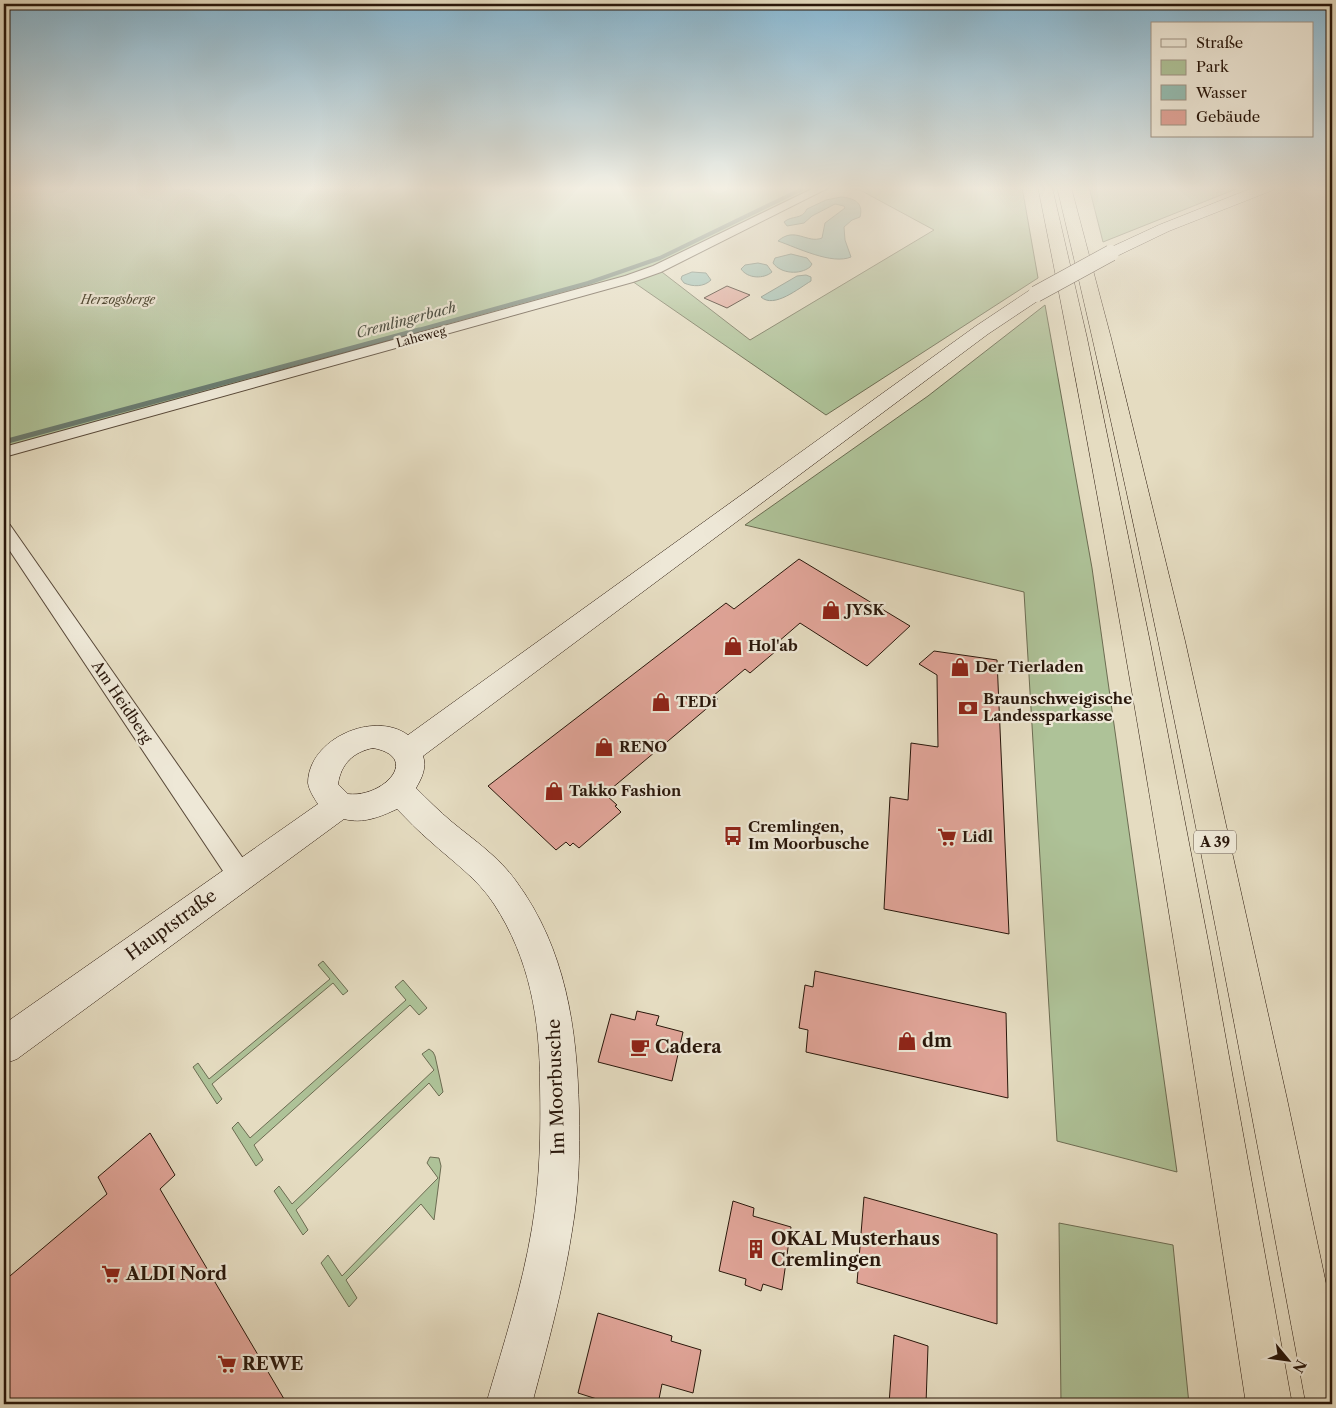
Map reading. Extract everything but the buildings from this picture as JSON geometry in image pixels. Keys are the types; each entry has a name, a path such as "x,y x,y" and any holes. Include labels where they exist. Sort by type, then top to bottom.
{"highway":[{"name":"A 39","path":"1060,253 1078,334 1125,572 1179,868 1269,1404"},
{"name":"A 39","path":"1081,253 1160,587 1222,875 1328,1404"}],"street":[{"name":"Laheweg","path":"4,452 629,279 657,269 690,253"},
{"path":"408,751 982,330 1036,294 1112,253"},
{"name":"Am Heidberg","path":"4,529 240,876"},
{"path":"384,737 402,744 410,757 408,777 399,791 381,803 370,807 354,808 340,805 331,800 323,784 327,765 341,748 362,738 384,737"},
{"name":"Im Moorbusche","path":"399,791 444,834 475,859 504,891 528,935 543,972 552,1003 557,1041 561,1121 558,1179 549,1248 543,1276 509,1404"},
{"name":"Hauptstraße","path":"4,1046 340,805"}],"green space":[{"name":"Herzogsberge","path":"4,253 691,253 658,269 750,340 896,253 1034,253 1038,278 826,415 629,279 4,448"},
{"path":"1045,305 1092,568 1177,1172 1057,1141 1024,592 745,525 928,396"},
{"path":"323,961 348,991 343,995 333,983 212,1084 222,1099 217,1104 193,1067 198,1063 209,1079 330,979 318,965"},
{"path":"403,980 427,1008 419,1015 410,1005 254,1145 263,1160 256,1166 232,1128 238,1122 250,1138 406,1000 395,987"},
{"path":"429,1049 435,1056 443,1092 439,1096 429,1083 296,1210 308,1230 303,1235 274,1191 279,1186 292,1204 434,1070 422,1054"},
{"path":"430,1157 439,1158 441,1166 434,1220 421,1204 346,1280 357,1298 349,1307 321,1263 328,1255 342,1276 438,1178 427,1163"},
{"path":"1059,1223 1173,1245 1189,1404 1061,1404"}],"water":[{"path":"811,253 849,253 851,257 834,259"},
{"path":"791,254 807,258 812,264 806,270 791,272 776,267 773,263 775,258"},
{"path":"758,263 767,265 772,272 765,276 756,277 748,275 741,269 745,265"},
{"path":"692,272 706,273 711,280 698,286 684,283 681,279 682,276"},
{"path":"806,275 811,277 811,281 786,296 773,301 761,297 797,276"}],"waterway":[{"name":"Cremlingerbach","path":"415,331 588,283 671,253"},
{"name":"Cremlingerbach","path":"4,442 419,330"}],"place":[{"name":"JYSK","path":"831,610"},
{"name":"Hol'ab","path":"733,646"},
{"name":"Der Tierladen","path":"960,667"},
{"name":"TEDi","path":"661,702"},
{"name":"Braunschweigische Landessparkasse","path":"968,708"},
{"name":"RENO","path":"604,747"},
{"name":"Takko Fashion","path":"554,791"},
{"name":"Cremlingen, Im Moorbusche","path":"733,836"},
{"name":"Lidl","path":"947,837"},
{"name":"dm","path":"907,1041"},
{"name":"Cadera","path":"640,1047"},
{"name":"OKAL Musterhaus Cremlingen","path":"756,1249"},
{"name":"ALDI Nord","path":"111,1274"},
{"name":"REWE","path":"227,1364"}]}
